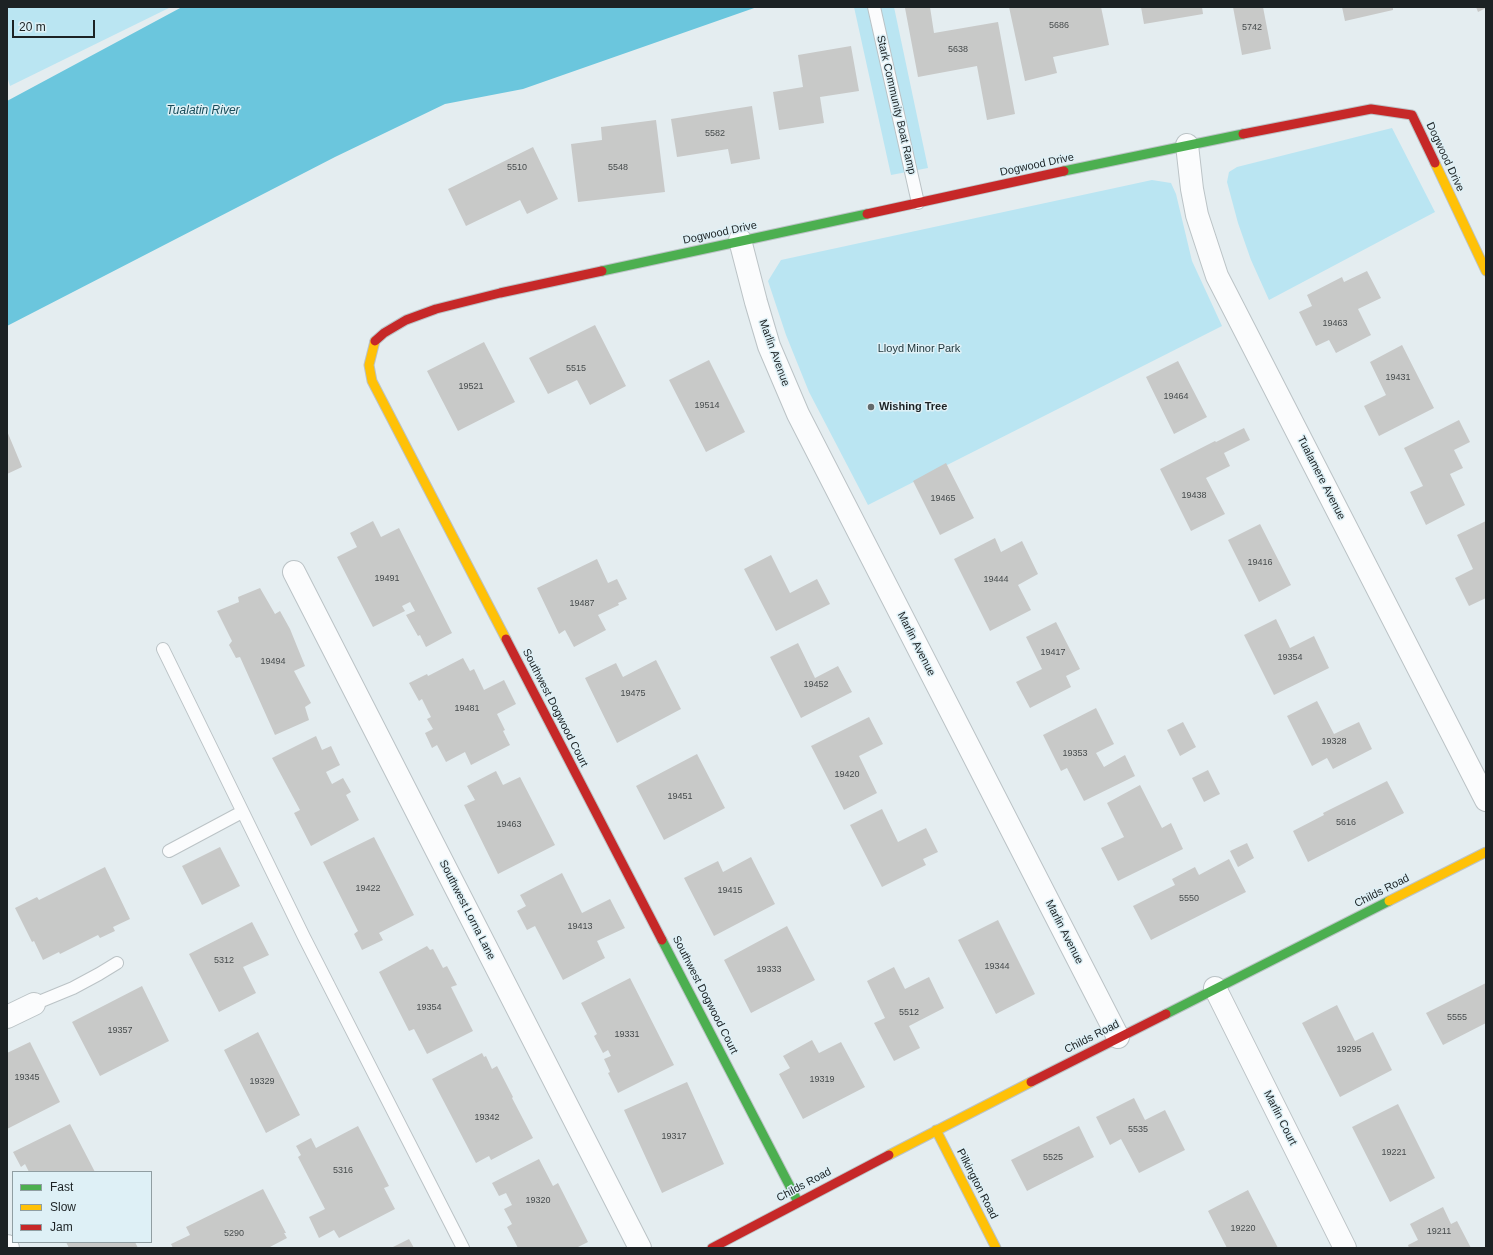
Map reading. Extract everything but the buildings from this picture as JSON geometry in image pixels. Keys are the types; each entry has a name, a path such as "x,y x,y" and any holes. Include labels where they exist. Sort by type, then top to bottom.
{"street":[{"name":"Dogwood Drive","path":"500,293 740,240 1187,145 1371,109 1412,115 1486,271"},
{"name":"Tualamere Avenue","path":"1187,145 1192,189 1197,215 1217,276 1486,800"},
{"name":"Marlin Avenue","path":"740,240 769,346 798,414 1118,1037"},
{"name":"Southwest Dogwood Court","path":"500,293 436,309 406,320 384,333 375,341 371,351 369,365 372,381 798,1202"},
{"name":"Southwest Lorna Lane","path":"294,572 640,1248"},
{"name":"Childs Road","path":"712,1248 936,1130 1486,852"},
{"name":"Marlin Court","path":"1215,988 1345,1248"},
{"path":"7,1017 34,1004"},
{"name":"Pilkington Road","path":"936,1130 996,1248"}],"lane":[{"name":"Stark Community Boat Ramp","path":"874,7 918,202"},
{"path":"163,649 304,937 463,1248"},
{"path":"169,851 242,812"},
{"path":"34,1004 73,988 116,963"}],"green space":[{"path":"7,7 171,7 10,86 7,76"},
{"path":"854,7 894,7 928,168 891,175"},
{"path":"1392,128 1435,212 1269,300 1251,260 1238,223 1227,182 1229,172 1237,167"},
{"name":"Lloyd Minor Park","path":"1152,180 1171,183 1176,194 1192,261 1222,326 868,505 809,392 786,335 768,281 781,260"}],"water":[{"name":"Tualatin River","path":"182,7 757,7 523,89 445,104 335,157 7,326 7,101"}],"traffic: fast":[{"path":"1064,171 1243,134"},
{"path":"602,271 867,214"},
{"path":"1166,1014 1389,901"},
{"path":"662,940 798,1202"}],"traffic: slow":[{"path":"1435,163 1486,271"},
{"path":"375,341 369,365 372,381 506,639"},
{"path":"1389,901 1486,852"},
{"path":"889,1155 1031,1082"},
{"path":"936,1130 996,1248"}],"traffic: jam":[{"path":"1243,134 1371,109 1412,115 1435,163"},
{"path":"867,214 1064,171"},
{"path":"375,341 384,333 406,320 436,309 500,293 602,271"},
{"path":"506,639 662,940"},
{"path":"1031,1082 1166,1014"},
{"path":"712,1248 889,1155"}],"place":[{"name":"Wishing Tree","path":"871,407"}]}
